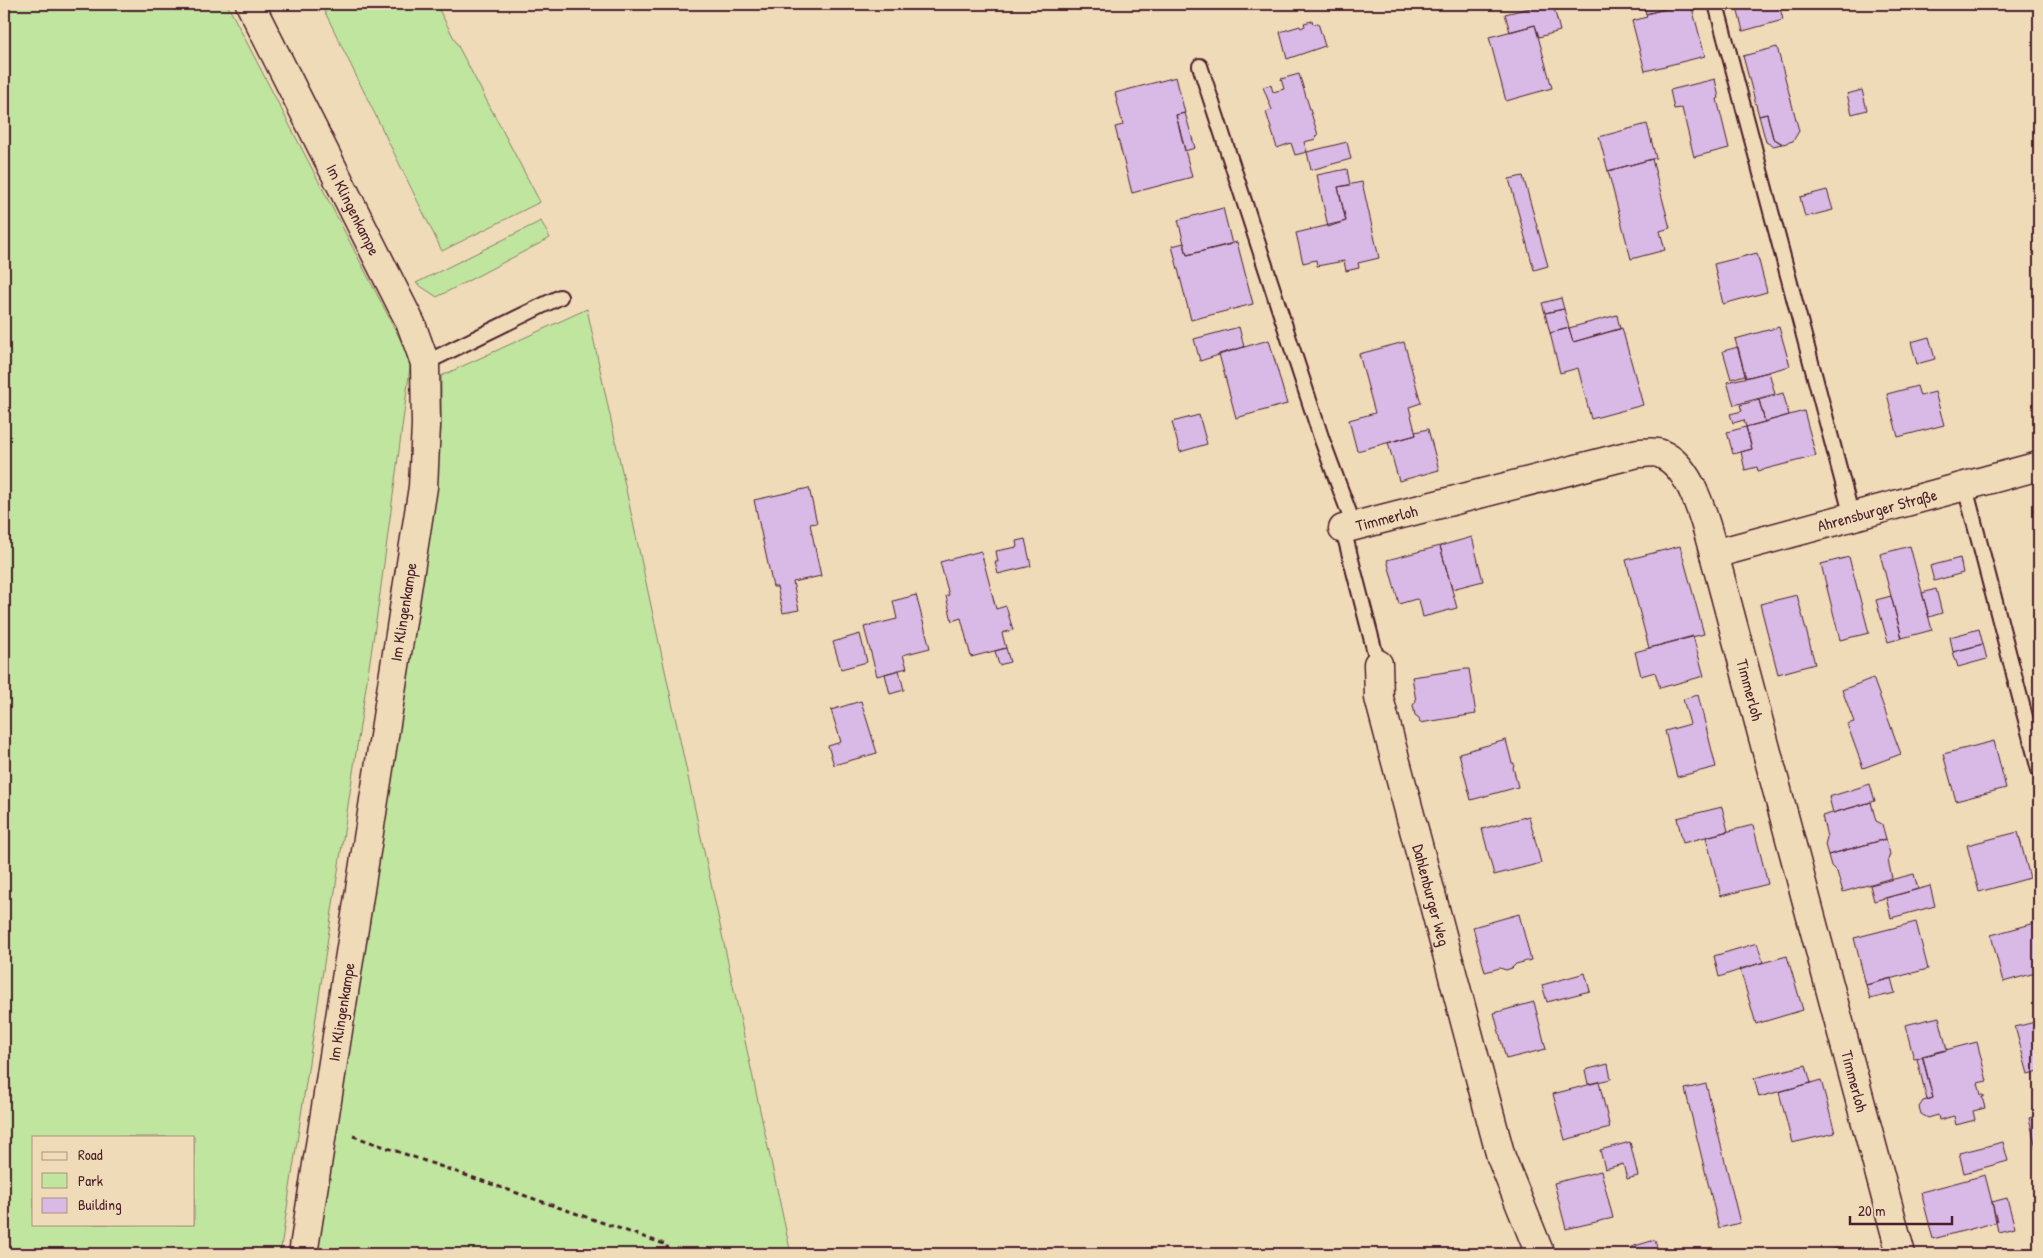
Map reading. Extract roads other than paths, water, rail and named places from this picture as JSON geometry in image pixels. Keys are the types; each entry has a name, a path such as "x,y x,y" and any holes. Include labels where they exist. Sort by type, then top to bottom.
{"street":[{"name":"Im Klingenkampe","path":"250,4 411,324 425,363 426,425 422,487 303,1254"},
{"name":"Timmerloh","path":"1349,528 1638,453 1660,453 1673,460 1686,476 1707,526 1901,1254"},
{"name":"Ahrensburger Straße","path":"1714,554 2039,466"},
{"name":"Dahlenburger Weg","path":"1378,664 1379,698 1502,1158 1540,1254"}],"lane":[{"path":"1716,4 1852,517"},
{"name":"Dahlenburger Weg","path":"1200,66 1349,528 1378,664"},
{"path":"425,363 560,298"},
{"path":"1965,487 2039,770"}]}
